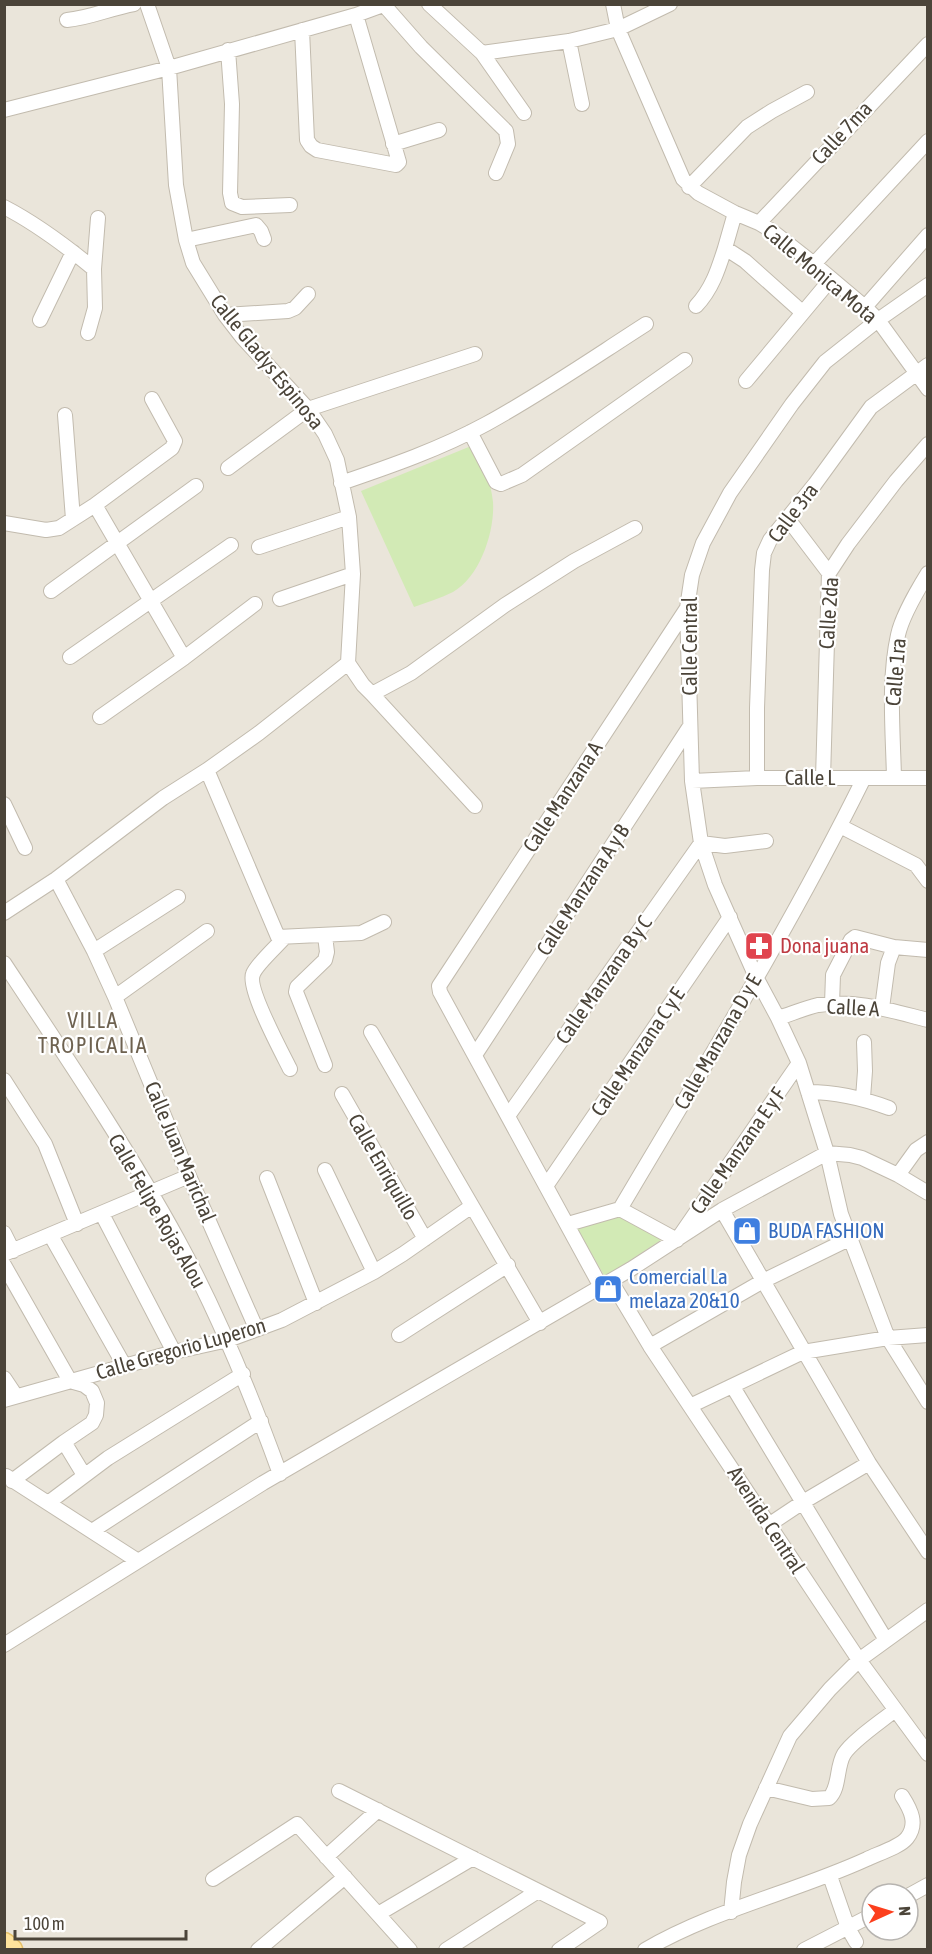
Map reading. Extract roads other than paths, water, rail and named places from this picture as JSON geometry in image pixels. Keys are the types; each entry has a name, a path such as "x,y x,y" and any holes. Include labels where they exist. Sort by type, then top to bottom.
{"main road":[{"path":"4,1944 10,1950"}],"street":[{"path":"67,20 134,4"},
{"name":"Calle Gladys Espinosa","path":"147,4 169,68 176,185 186,240 193,263 225,315 242,337 308,409 325,434 337,460 349,517 353,574 348,663"},
{"path":"429,4 482,53 524,113"},
{"path":"613,4 618,29 683,179 689,187 747,127 807,92"},
{"path":"482,53 569,41 618,29 670,4"},
{"path":"4,110 169,68 385,5 422,47 506,131 508,144 496,173"},
{"path":"302,30 307,140 311,146 333,154 396,165 399,162 356,15"},
{"path":"569,41 582,104"},
{"name":"Calle 7ma","path":"759,223 927,44"},
{"path":"228,51 232,104 230,193 232,204 242,207 290,205"},
{"path":"393,144 439,130"},
{"path":"814,264 927,141"},
{"name":"Calle Monica Mota","path":"689,187 735,213 759,223 814,264 865,307 922,369 927,389"},
{"path":"4,207 27,219 94,269"},
{"path":"696,306 711,285 735,213"},
{"path":"88,333 94,308 98,218"},
{"path":"186,240 256,225 264,239"},
{"path":"865,307 927,235"},
{"path":"724,248 745,261 802,312"},
{"path":"40,320 73,252"},
{"path":"746,381 831,279"},
{"name":"Calle Central","path":"927,285 825,362 792,404 730,493 703,543 692,575 687,608 692,781 701,843 715,885 756,977 799,1063 827,1153 849,1239 888,1338 927,1402"},
{"path":"225,315 288,311 295,308 308,294"},
{"path":"341,483 405,461 470,432 571,373 646,324"},
{"path":"228,468 308,409 476,354"},
{"path":"470,432 496,482 507,483 522,476 685,360"},
{"name":"Calle 3ra","path":"758,778 757,708 764,553 770,540 871,407 922,369"},
{"path":"4,523 46,530 59,528 95,505 175,444 152,399"},
{"path":"64,415 73,519"},
{"name":"Calle 2da","path":"823,778 829,573 889,490 927,444"},
{"path":"51,591 196,486"},
{"path":"95,505 184,658"},
{"path":"259,547 349,517"},
{"path":"788,519 829,573"},
{"path":"372,694 411,673 505,605 574,561 635,528"},
{"path":"70,657 231,545"},
{"name":"Calle 1ra","path":"894,778 893,669 898,634 927,573"},
{"path":"280,599 353,574"},
{"path":"100,717 184,658 255,604"},
{"name":"Calle Manzana A","path":"439,986 687,608"},
{"path":"4,913 56,879 163,798 260,733 348,663 363,685 475,806"},
{"name":"Calle Manzana A y B","path":"475,1055 690,726"},
{"path":"207,770 278,937 325,936 367,931 384,922"},
{"name":"Calle L","path":"692,781 758,778 927,778"},
{"name":"Calle Manzana D y E","path":"620,1209 756,977 840,826 864,778"},
{"path":"4,804 25,849"},
{"path":"840,826 916,865 927,881"},
{"path":"701,843 725,846 766,841"},
{"name":"Calle Manzana B y C","path":"508,1116 701,843"},
{"path":"916,865 927,855"},
{"name":"Calle Juan Marichal","path":"56,879 115,997 189,1176 256,1328"},
{"path":"94,951 178,897"},
{"name":"Calle Manzana C y E","path":"546,1186 730,917"},
{"path":"115,997 207,931"},
{"path":"325,936 327,952 325,960 297,987 296,992 326,1065"},
{"path":"832,1004 833,975 851,940 855,937 894,947 927,950"},
{"path":"284,938 255,970 252,979 256,997 290,1070"},
{"path":"882,1008 888,963 894,947"},
{"name":"Calle Felipe Rojas Alou","path":"4,963 151,1193 180,1243 243,1374 280,1474"},
{"name":"Avenida Central","path":"439,986 440,992 546,1186 606,1284 770,1524 859,1660 927,1751"},
{"name":"Calle A","path":"778,1018 815,1006 832,1004 882,1008 927,1020"},
{"path":"371,1032 540,1323"},
{"path":"862,1098 865,1071 864,1042"},
{"name":"Calle Manzana E y F","path":"677,1240 799,1063"},
{"path":"4,1080 45,1144 77,1224"},
{"path":"808,1092 827,1092 862,1098 889,1108"},
{"name":"Calle Enriquillo","path":"342,1094 425,1239"},
{"path":"898,1175 916,1150 927,1142"},
{"path":"4,1645 280,1474 606,1284 722,1210 827,1153 857,1156 898,1175 927,1193"},
{"path":"325,1170 374,1272"},
{"path":"4,1233 9,1253 189,1176"},
{"path":"267,1178 316,1303"},
{"name":"Calle Gregorio Luperon","path":"10,1398 124,1365 228,1340 282,1320 374,1272 472,1206"},
{"path":"568,1224 620,1209 677,1240"},
{"path":"722,1210 869,1463 927,1552"},
{"path":"102,1214 174,1352"},
{"path":"51,1236 124,1365"},
{"path":"650,1346 763,1281 849,1239"},
{"path":"4,1265 70,1381 84,1385 92,1391 97,1404 96,1415 92,1423 8,1478 138,1561"},
{"path":"399,1335 508,1265"},
{"path":"690,1406 803,1352 888,1338 927,1335"},
{"path":"48,1503 84,1475 243,1374"},
{"path":"4,1378 10,1398"},
{"path":"733,1387 886,1640"},
{"path":"92,1531 261,1421"},
{"path":"64,1442 84,1475"},
{"path":"770,1524 869,1463"},
{"path":"731,1912 739,1856 750,1824 790,1736 830,1689 859,1660 927,1610"},
{"path":"766,1788 812,1799 829,1798 834,1792 840,1764 846,1751 895,1710"},
{"path":"339,1791 600,1922 579,1944 559,1950"},
{"path":"645,1950 665,1938 830,1876 903,1842 912,1830 913,1818 911,1810 902,1797"},
{"path":"326,1857 378,1810"},
{"path":"213,1879 297,1824 410,1950"},
{"path":"378,1914 473,1858"},
{"path":"830,1876 848,1928 856,1942"},
{"path":"258,1950 345,1877"},
{"path":"446,1950 538,1891"},
{"path":"804,1950 860,1922"}],"place":[{"name":"Dona juana","path":"759,946"},
{"name":"BUDA FASHION","path":"747,1231"},
{"name":"Comercial La melaza 20&10","path":"608,1289"}],"district":[{"name":"VILLA TROPICALIA","path":"93,1032"}]}
